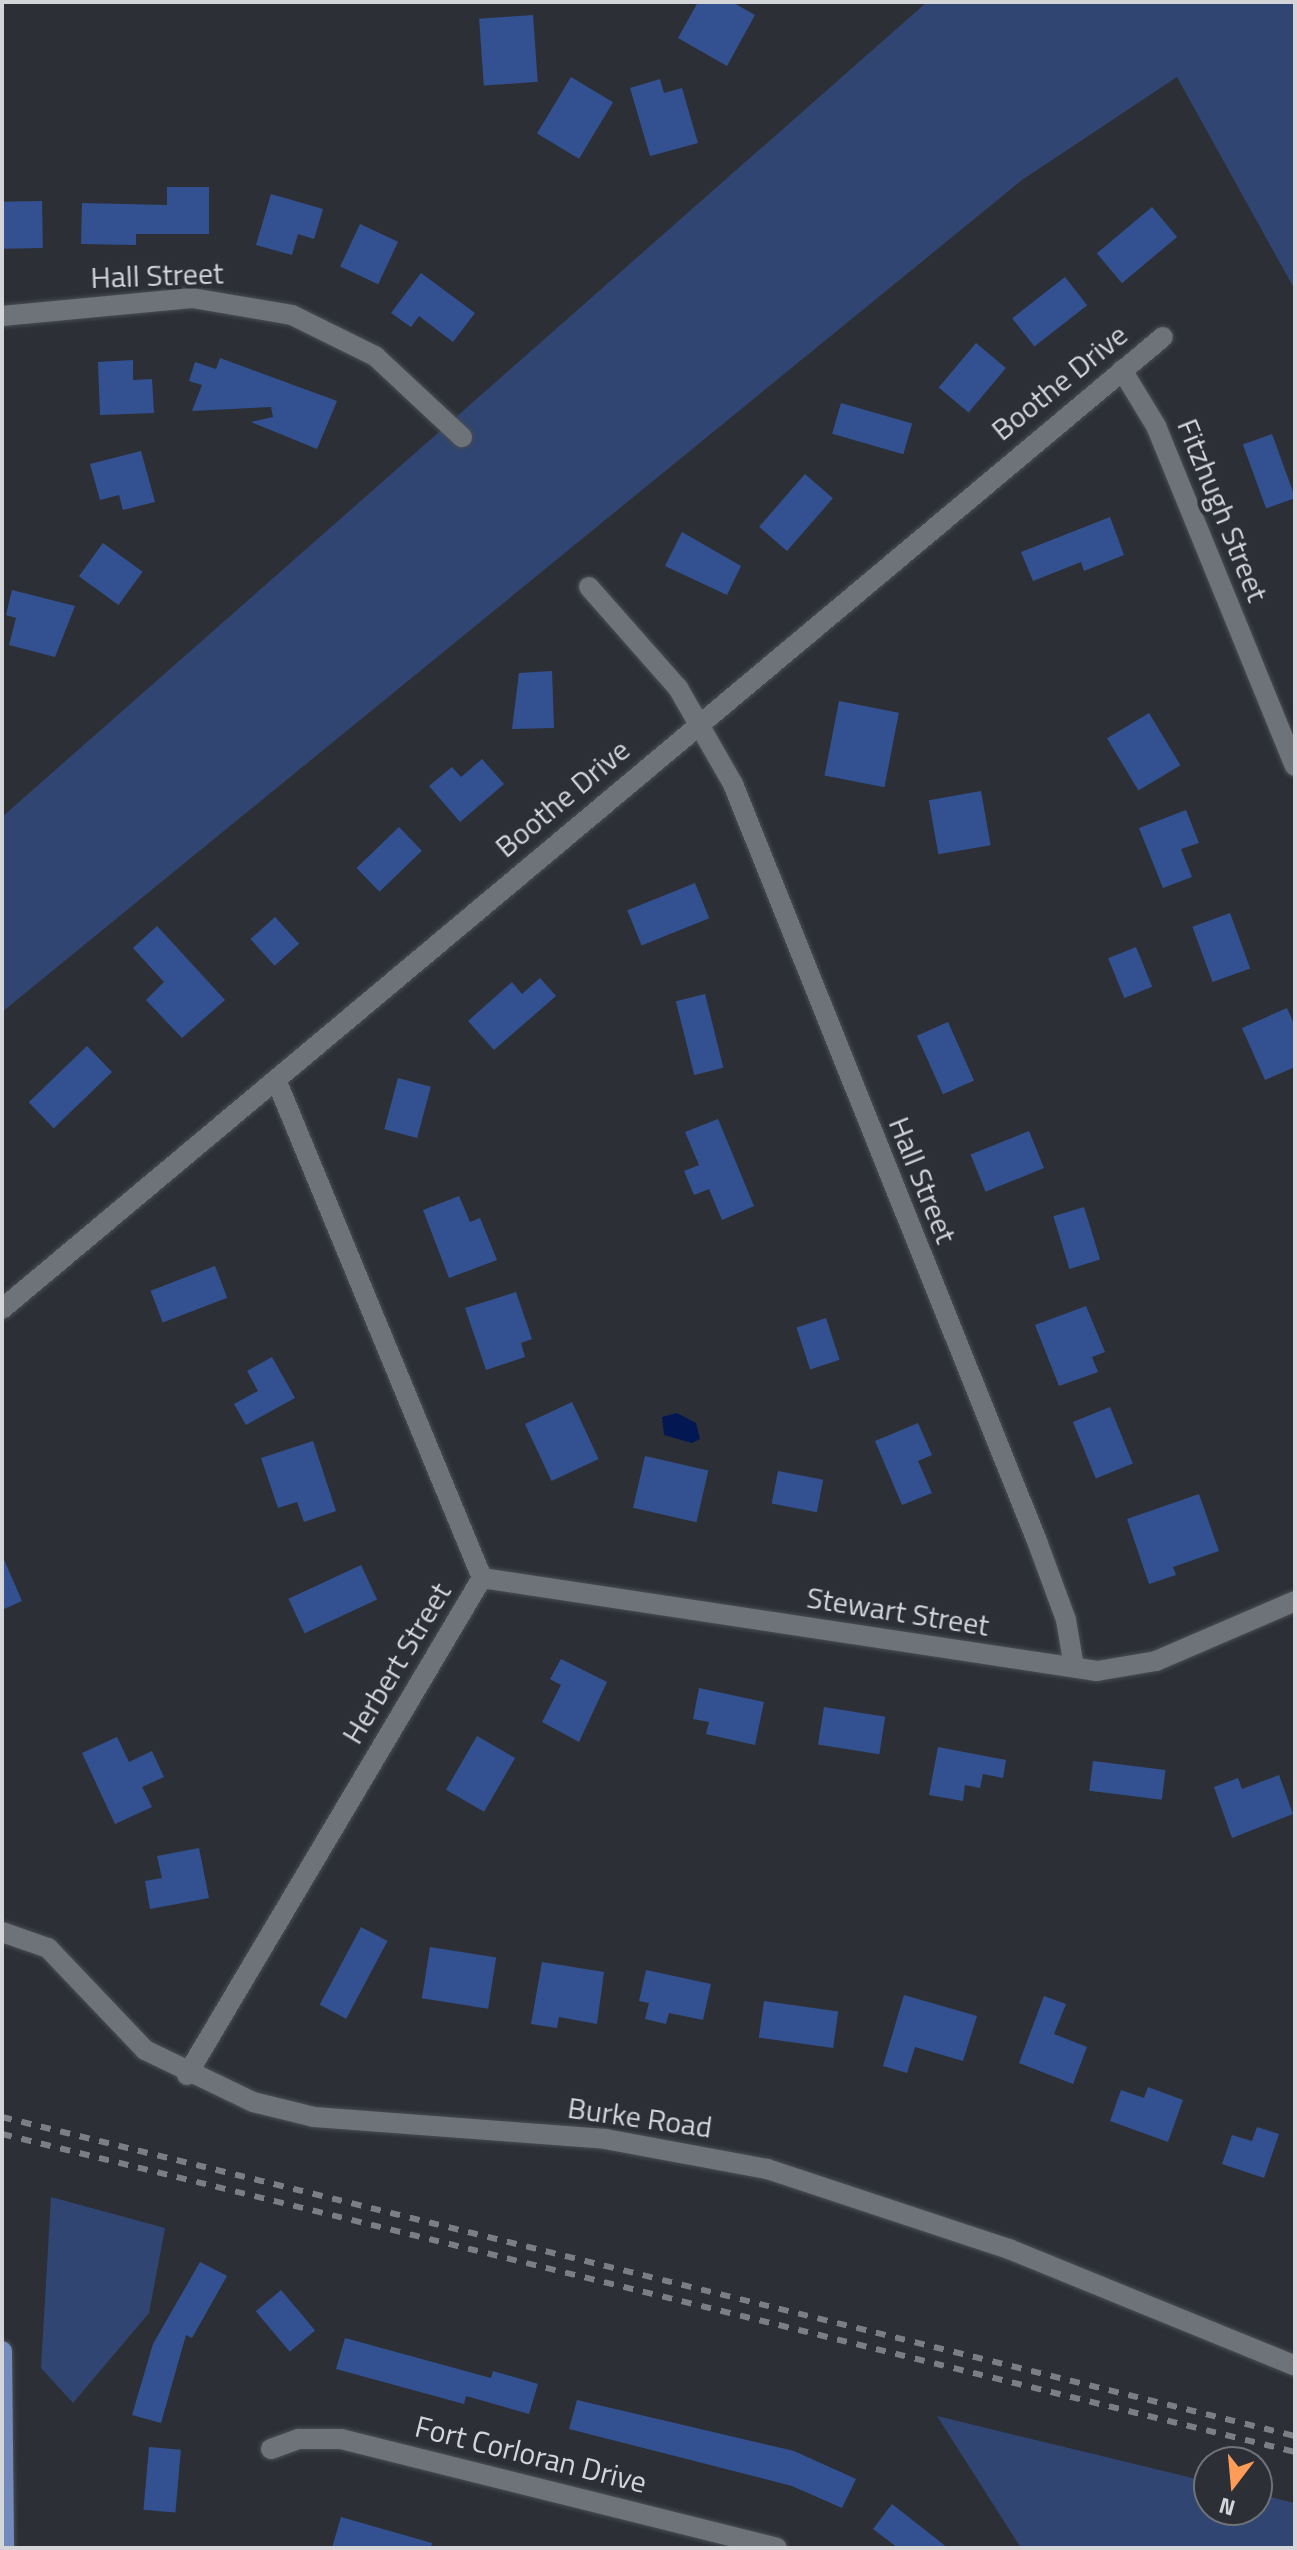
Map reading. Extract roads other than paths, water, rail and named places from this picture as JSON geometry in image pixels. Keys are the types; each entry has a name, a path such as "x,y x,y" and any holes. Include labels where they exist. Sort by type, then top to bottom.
{"main road":[{"path":"2,2351 4,2548"}],"street":[{"name":"Hall Street","path":"2,316 192,298 292,315 375,356 462,437"},
{"name":"Boothe Drive","path":"2,1309 277,1082 699,721 1163,337"},
{"name":"Fitzhugh Street","path":"1122,370 1156,426 1295,766"},
{"name":"Hall Street","path":"589,587 678,688 733,784 1037,1541 1066,1620 1074,1667"},
{"name":"Herbert Street","path":"187,2075 482,1578 277,1082"},
{"name":"Stewart Street","path":"482,1578 1074,1667 1124,1669 1156,1661 1295,1601"},
{"name":"Burke Road","path":"2,1932 48,1948 123,2033 187,2075 314,2117 605,2139 767,2169 1009,2249 1295,2366"},
{"name":"Fort Corloran Drive","path":"271,2449 299,2439 341,2439 719,2540 777,2548"}],"railway":[{"path":"2,2117 1295,2436"},
{"path":"2,2134 1295,2452"}]}
